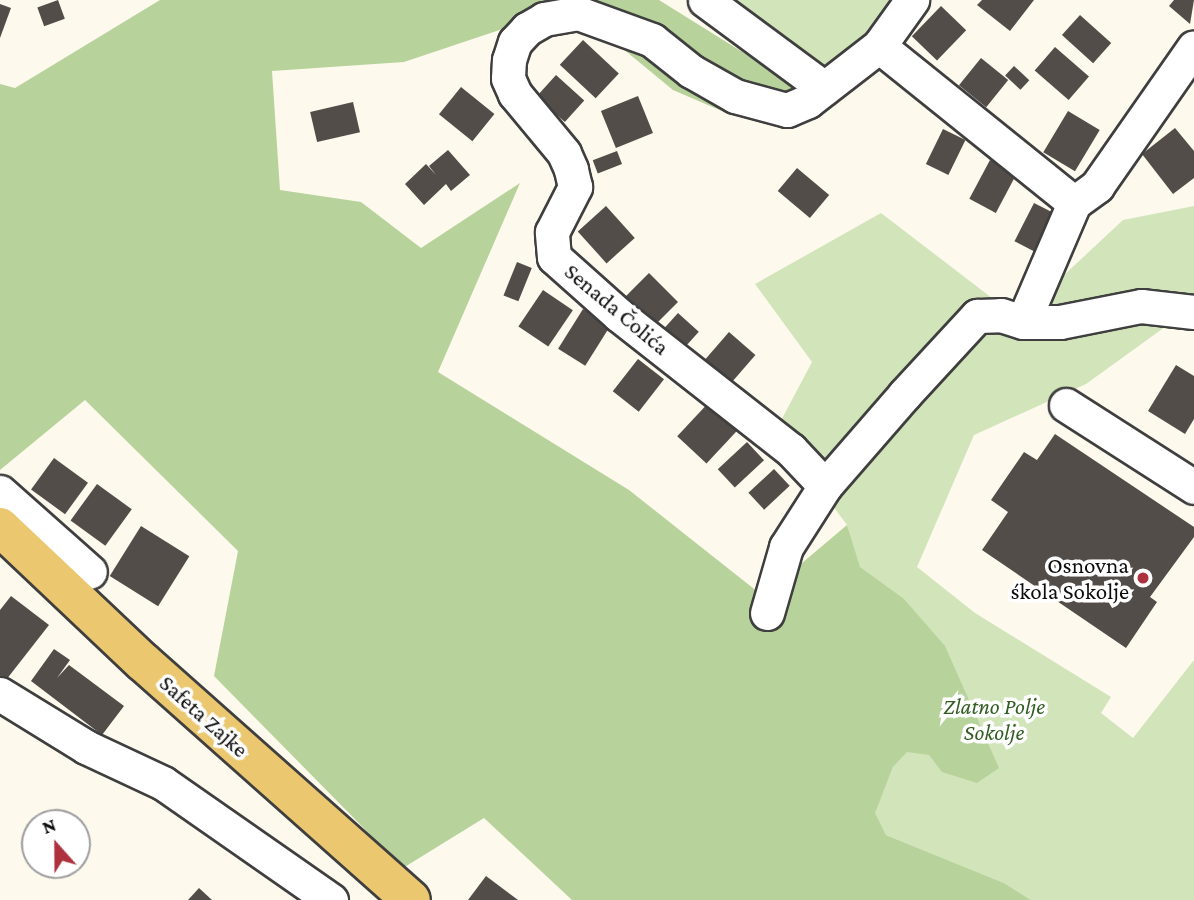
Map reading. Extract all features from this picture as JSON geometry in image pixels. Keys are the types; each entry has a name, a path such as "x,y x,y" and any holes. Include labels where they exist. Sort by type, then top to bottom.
{"main road":[{"name":"Safeta Zajke","path":"0,527 143,662 411,900"}],"street":[{"path":"705,0 824,88"},
{"name":"Senada Čolića","path":"825,486 791,450 619,315 554,257 552,232 575,187 571,169 564,153 515,94 508,78 509,60 515,42 527,29 544,19 578,13 652,40 691,71 768,108 787,110 824,88 879,46 912,0"},
{"path":"879,46 1074,203"},
{"path":"1023,322 1074,203 1097,186 1194,47"},
{"path":"767,613 786,547 825,486 977,316 1001,315 1023,322 1060,321 1140,306 1194,312"},
{"path":"1066,405 1194,487"},
{"path":"0,492 90,572"},
{"path":"0,694 86,747 163,783 331,900"}],"green space":[{"path":"160,0 659,0 800,88 731,115 673,90 571,6 404,62 272,71 280,190 361,202 421,248 520,183 438,372 629,490 763,596 847,525 860,567 904,599 945,646 999,768 977,783 942,772 929,755 907,752 893,767 875,813 886,835 1004,883 1031,900 572,900 484,818 403,868 214,676 238,551 85,400 0,470 0,84 15,88"},
{"path":"705,0 891,0 824,88"},
{"name":"Zlatno Polje Sokolje","path":"1194,206 1194,327 1176,319 1086,384 974,435 917,567 975,613 1111,697 1101,713 1133,738 1194,660 1194,900 1031,900 1004,883 886,835 874,813 893,767 903,755 847,525 776,430 812,362 755,284 881,213 1018,318 1123,220"}],"building":[{"path":"58,0 65,19 44,26 37,8"},
{"path":"982,0 1034,0 1010,31 977,5"},
{"path":"1174,0 1194,0 1190,24 1169,6"},
{"path":"0,4 11,8 0,38"},
{"path":"941,6 966,30 937,61 912,36"},
{"path":"1080,15 1111,43 1093,63 1062,35"},
{"path":"583,40 619,73 596,98 560,65"},
{"path":"1055,47 1089,77 1069,100 1035,70"},
{"path":"981,58 1008,80 986,107 959,85"},
{"path":"1014,66 1029,80 1020,90 1005,76"},
{"path":"556,75 584,100 565,122 537,97"},
{"path":"461,87 494,114 472,141 439,114"},
{"path":"638,96 653,133 616,148 601,111"},
{"path":"353,102 360,132 317,142 310,112"},
{"path":"1068,111 1100,130 1075,171 1043,152"},
{"path":"1175,128 1194,151 1194,178 1173,194 1142,154"},
{"path":"943,129 965,140 948,175 926,164"},
{"path":"448,150 470,175 451,191 446,184 424,205 405,184 426,164 436,175 429,166"},
{"path":"617,151 622,164 598,173 593,160"},
{"path":"990,160 1016,174 996,213 969,199"},
{"path":"797,168 829,195 810,218 778,191"},
{"path":"1034,203 1062,217 1042,255 1014,241"},
{"path":"606,206 635,238 607,263 578,231"},
{"path":"517,262 532,268 518,301 504,295"},
{"path":"649,273 678,302 648,332 619,303"},
{"path":"543,290 573,310 548,347 518,326"},
{"path":"583,309 610,326 585,366 558,349"},
{"path":"678,313 699,332 677,356 656,338"},
{"path":"729,332 755,355 729,386 702,363"},
{"path":"638,359 664,379 639,412 613,391"},
{"path":"1176,365 1194,376 1194,419 1185,434 1148,411"},
{"path":"712,399 741,426 706,464 677,436"},
{"path":"1055,434 1194,527 1194,537 1150,597 1157,602 1126,648 982,550 1008,512 991,500 1024,452 1037,460"},
{"path":"747,442 764,460 735,488 718,469"},
{"path":"54,458 88,483 65,514 31,490"},
{"path":"774,469 790,486 764,510 748,493"},
{"path":"97,484 132,509 105,546 71,520"},
{"path":"141,526 189,556 158,606 110,576"},
{"path":"11,596 49,625 6,680 0,676 0,610"},
{"path":"54,649 70,660 57,678 69,665 124,706 102,735 31,681"},
{"path":"486,876 518,900 468,900"},
{"path":"199,888 212,900 188,900"}],"place":[{"name":"Osnovna śkola Sokolje","path":"1143,578"}]}
